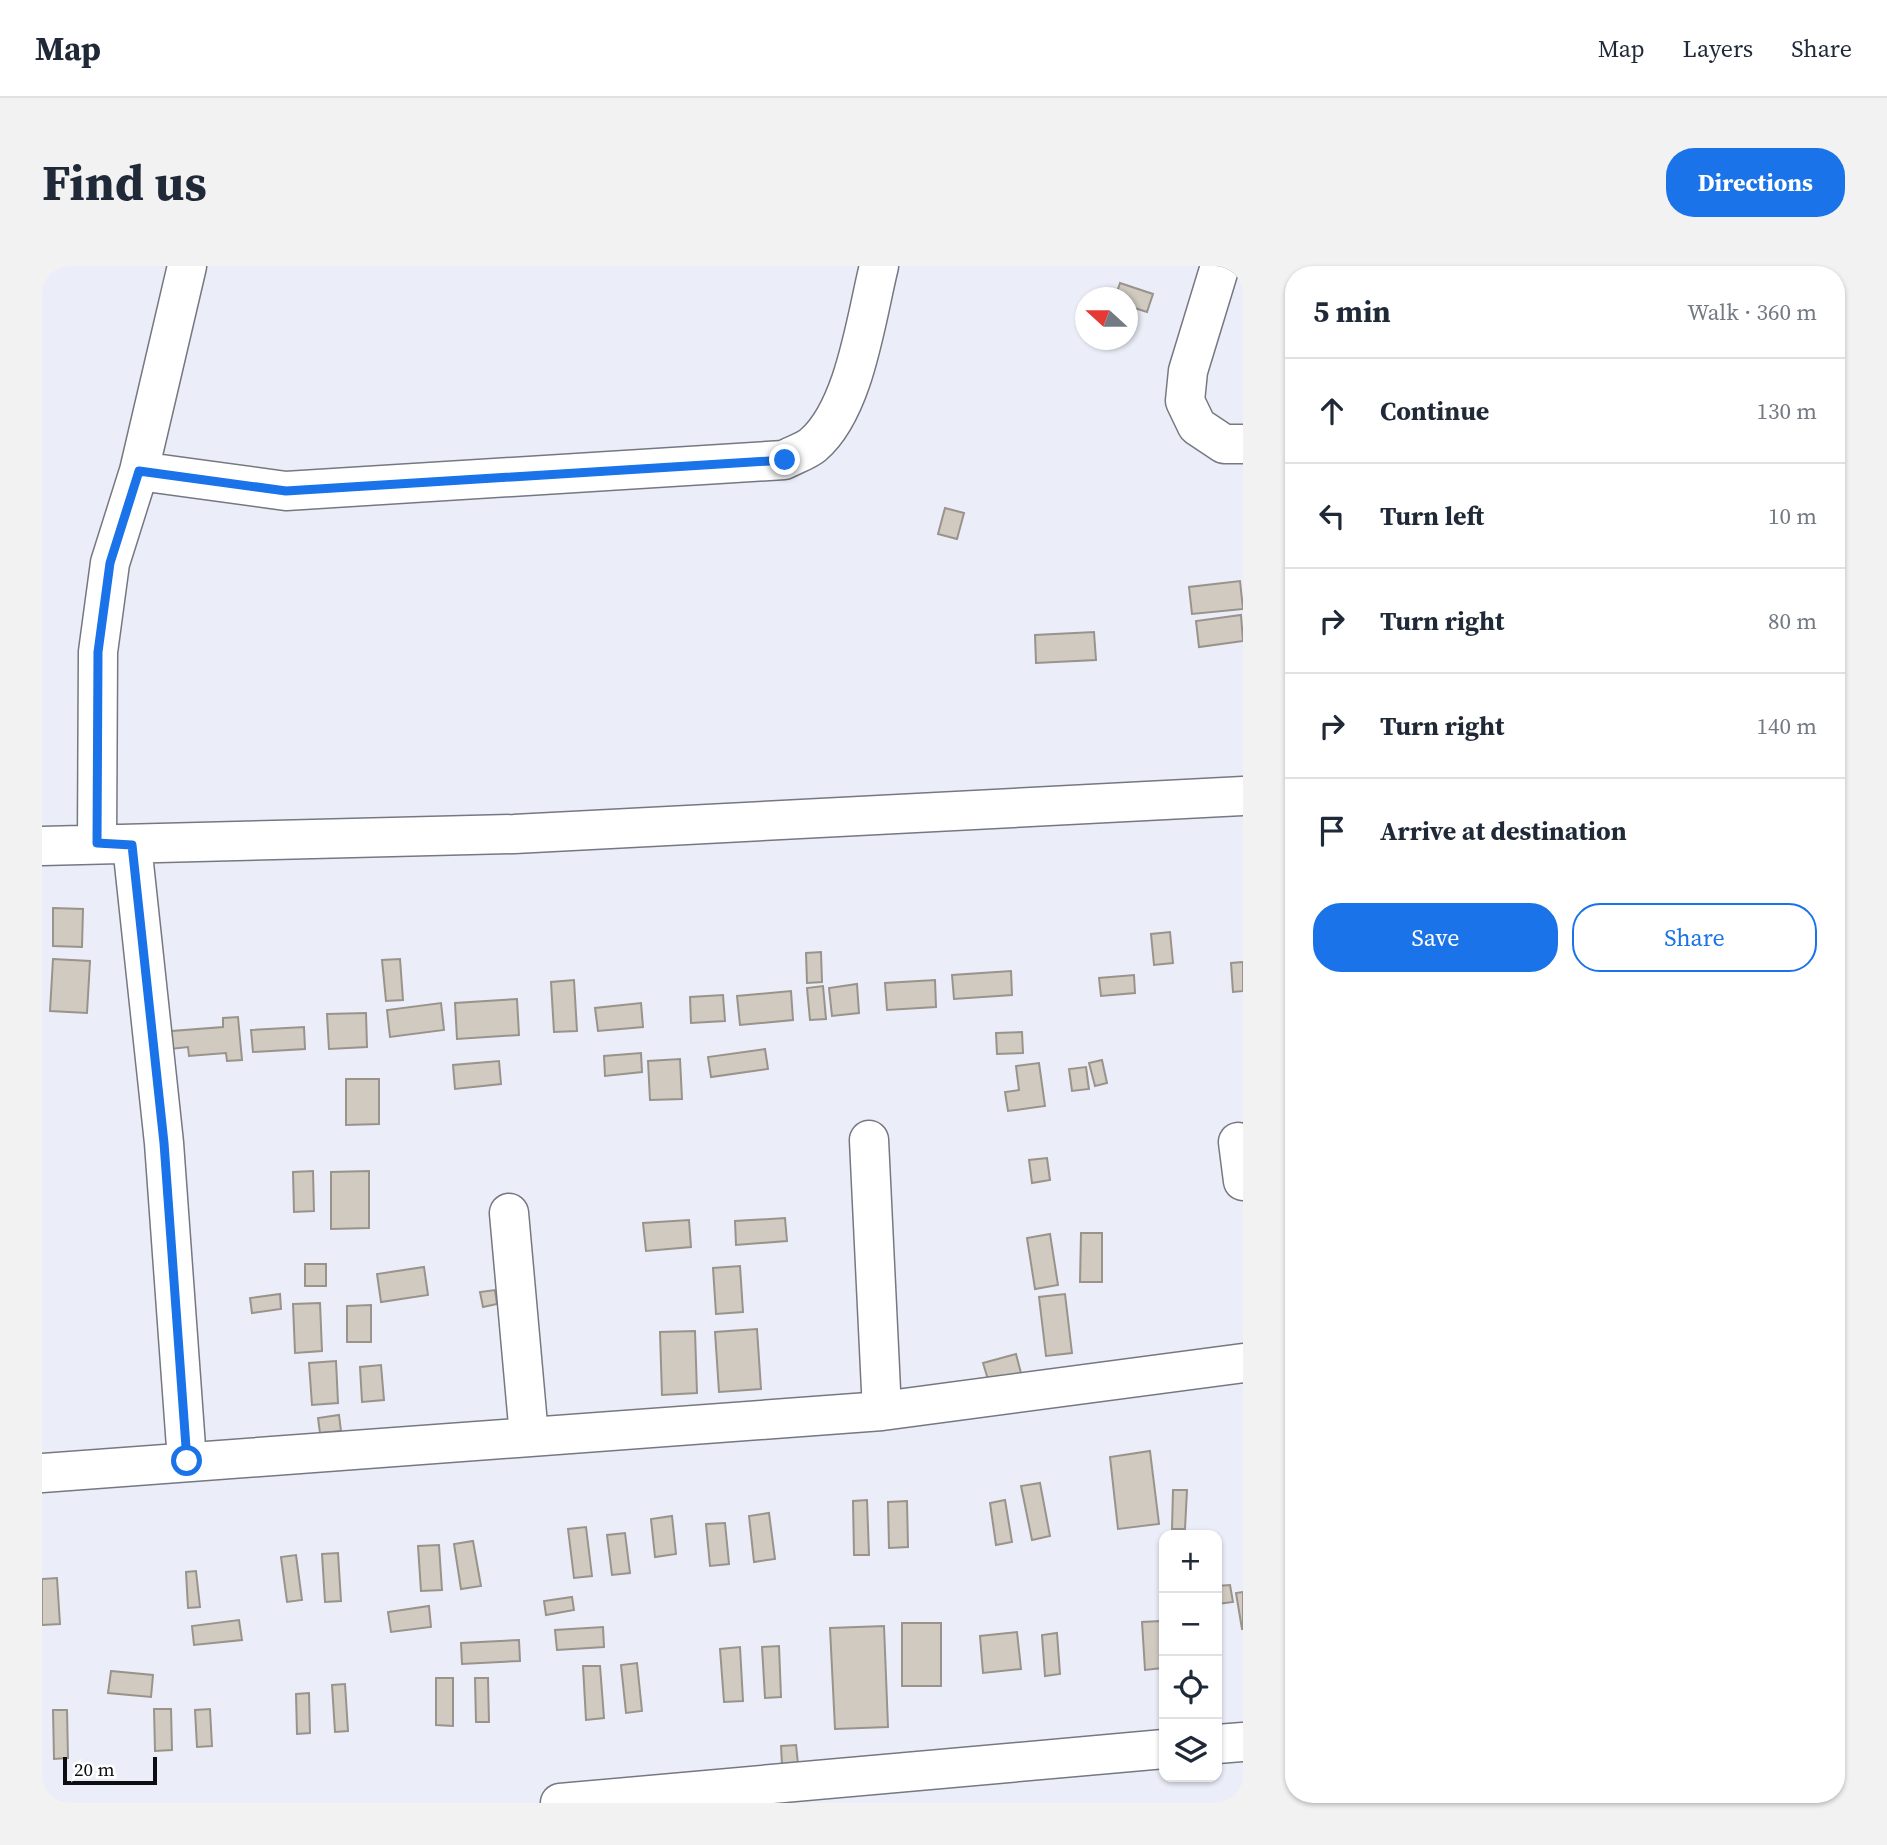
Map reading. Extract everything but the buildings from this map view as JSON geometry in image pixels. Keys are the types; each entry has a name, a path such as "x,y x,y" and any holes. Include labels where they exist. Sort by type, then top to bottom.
{"street":[{"path":"187,266 139,471 110,563 98,652 115,844 164,1143 187,1461"},
{"path":"139,471 286,491 785,460 813,446 834,420 848,392 879,266"},
{"path":"1220,266 1188,371 1185,401 1198,426 1224,444 1243,443"},
{"path":"42,846 514,834 1243,796"},
{"path":"869,1140 882,1411"},
{"path":"1238,1142 1243,1181"},
{"path":"509,1213 530,1436"},
{"path":"42,1474 187,1461 882,1411 1243,1363"},
{"path":"1222,1744 1243,1742"},
{"path":"560,1803 1159,1749"}],"route":[{"path":"187,1461 164,1143 132,845 97,843 98,652 110,563 139,471 286,491 785,460"}]}
